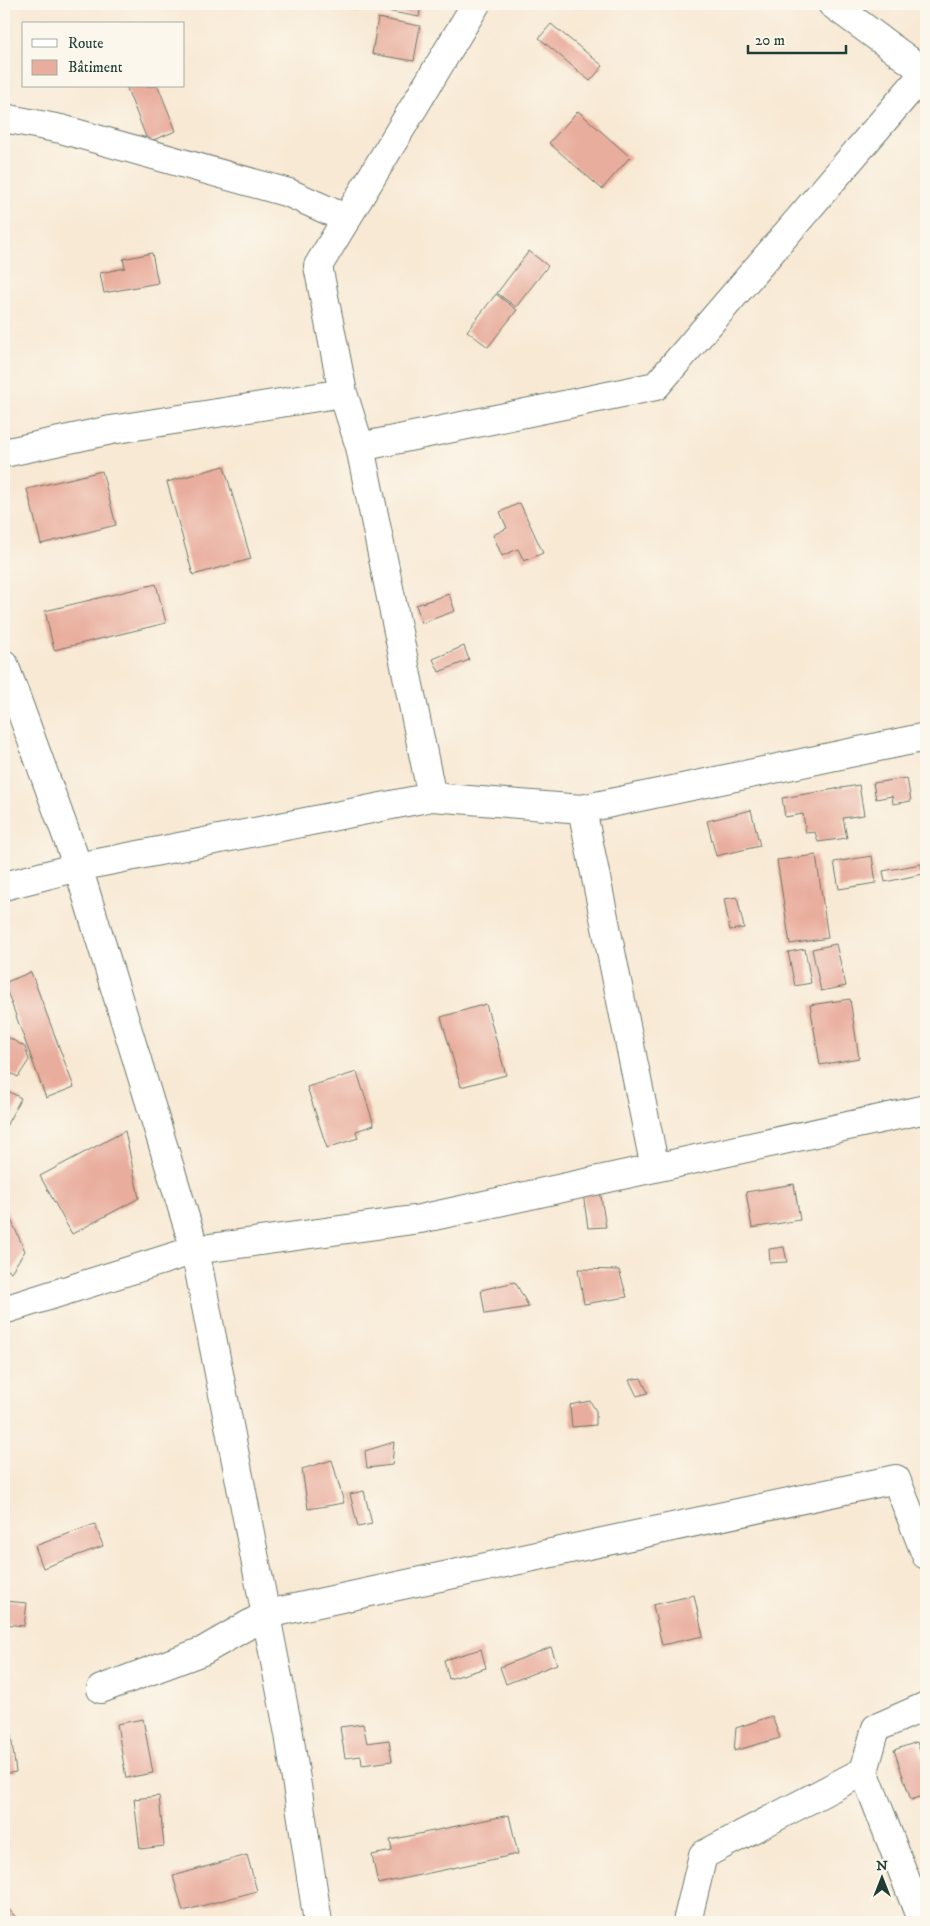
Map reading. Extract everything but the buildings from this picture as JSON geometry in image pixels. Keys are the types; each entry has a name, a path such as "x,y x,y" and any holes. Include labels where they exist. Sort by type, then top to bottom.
{"street":[{"path":"432,798 360,447 344,393 318,266 476,4"},
{"path":"360,447 656,386 926,71 832,4"},
{"path":"4,118 61,129 289,193 347,219"},
{"path":"4,453 111,430 344,393"},
{"path":"4,664 78,867 195,1250 289,1734 318,1922"},
{"path":"4,886 78,867 432,798 582,809 926,737"},
{"path":"582,809 655,1168"},
{"path":"4,1310 195,1250 420,1219 926,1109"},
{"path":"100,1689 204,1651 267,1614 896,1479 926,1555"},
{"path":"922,1922 864,1771 876,1728 926,1706"},
{"path":"687,1922 703,1855 864,1771"}]}
